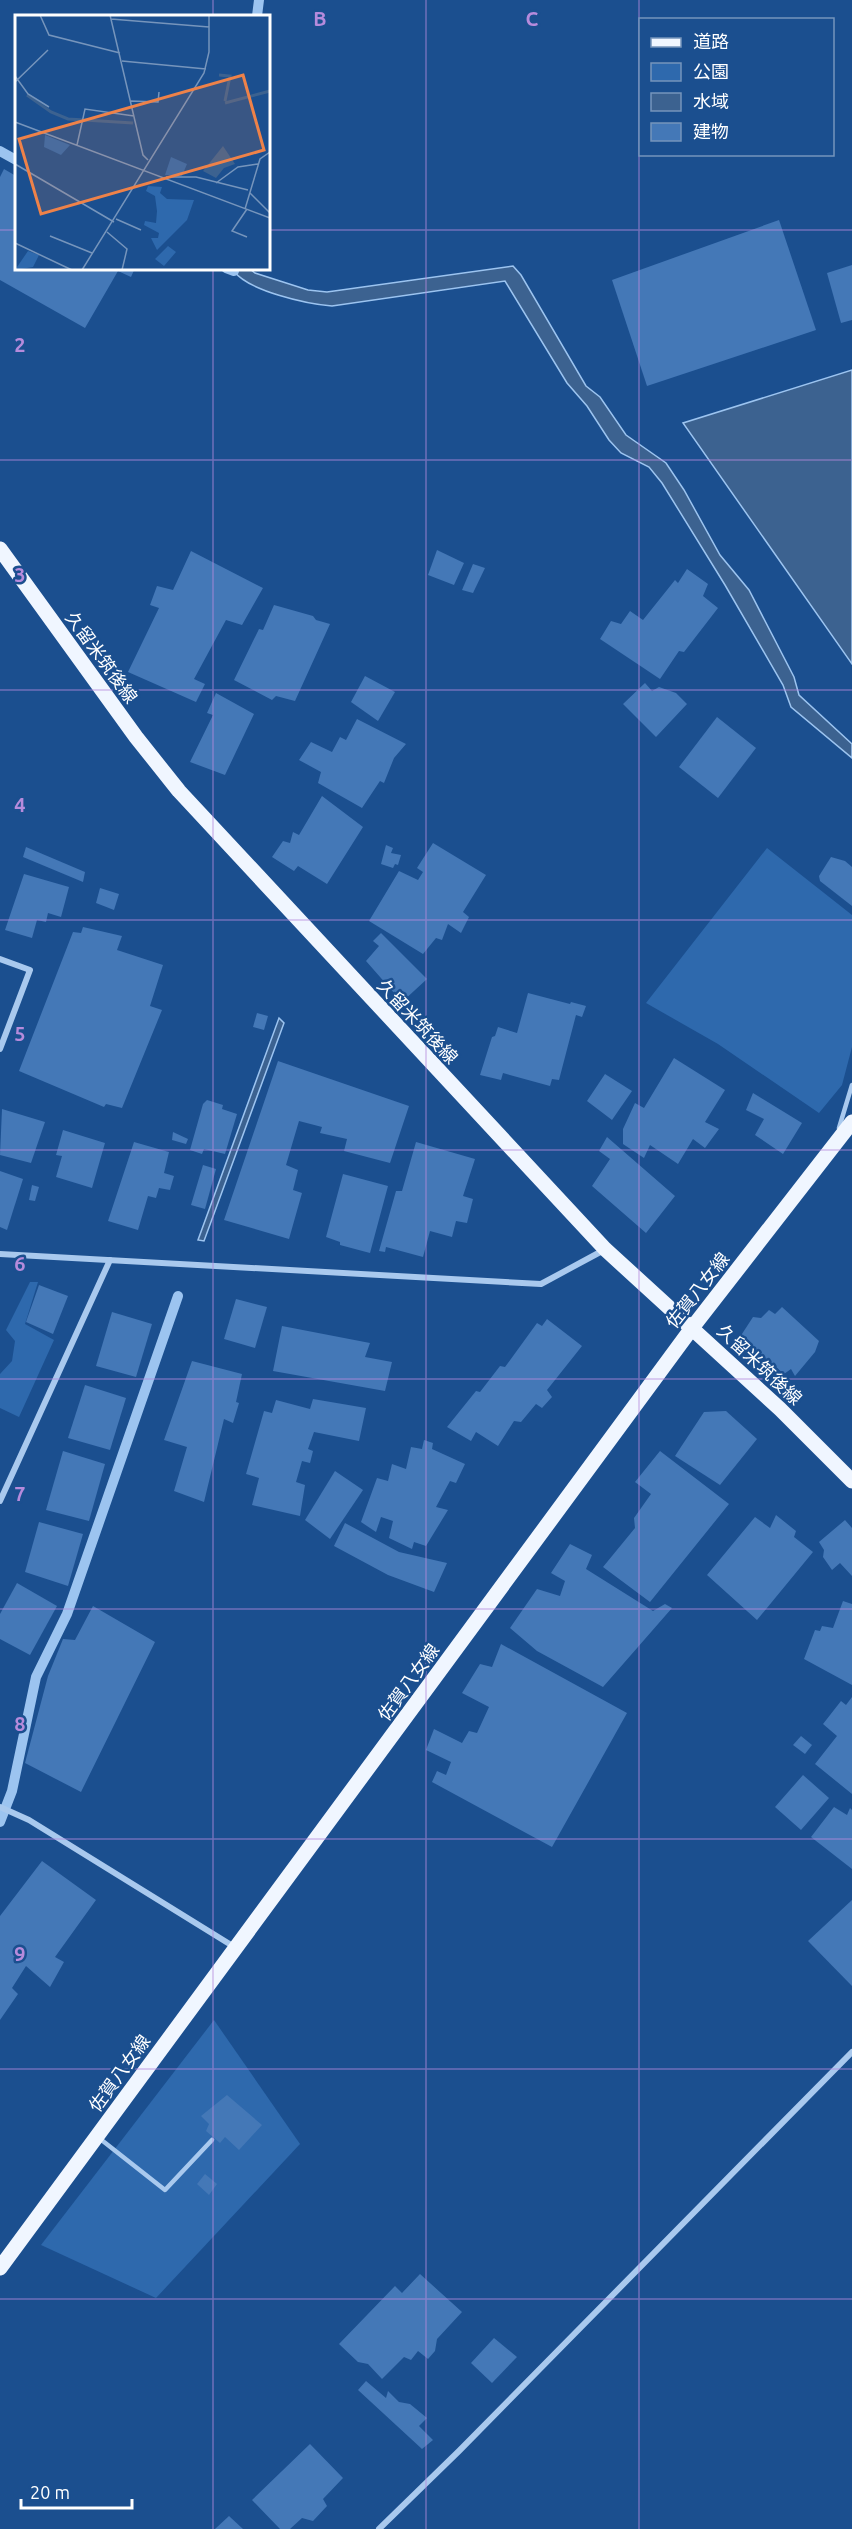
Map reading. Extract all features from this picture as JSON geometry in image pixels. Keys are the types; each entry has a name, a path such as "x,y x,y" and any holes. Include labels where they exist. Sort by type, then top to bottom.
{"main road":[{"name":"久留米筑後線","path":"0,549 136,737 178,791 605,1249 780,1409 852,1480"},
{"name":"佐賀八女線","path":"0,2268 692,1328 852,1122"}],"street":[{"path":"0,959 30,970 0,1049"},
{"path":"0,1254 541,1284 605,1249"},
{"path":"0,1501 110,1260"},
{"path":"0,1807 29,1820 236,1948"},
{"path":"378,2529 459,2451 852,2052"}],"lane":[{"path":"834,1146 852,1085"},
{"path":"97,2136 165,2190 212,2140"}],"green space":[{"path":"767,848 852,915 852,1047 842,1085 819,1113 718,1044 646,1003"},
{"path":"30,1282 38,1282 25,1324 54,1340 19,1417 0,1408 0,1374 12,1361 15,1341 6,1330"},
{"path":"214,2020 300,2144 156,2298 41,2245"}],"water":[{"path":"513,266 521,275 586,386 600,397 626,435 666,463 684,490 720,555 749,590 794,677 799,695 852,744 852,758 791,707 783,685 662,483 649,467 621,453 609,440 587,406 567,383 505,281 332,306 294,299 265,290 241,278 234,270 251,270 308,290 327,292"},
{"path":"852,370 852,664 683,423"},
{"path":"279,1018 284,1023 204,1241 198,1240"}],"building":[{"path":"4,169 15,175 15,270 134,270 131,277 118,271 85,328 0,280 0,177"},
{"path":"779,220 816,330 647,386 612,280"},
{"path":"852,265 852,320 841,323 827,273"},
{"path":"437,550 464,563 454,585 428,575"},
{"path":"191,551 263,588 242,625 226,620 194,679 205,684 196,702 128,672 159,608 150,605 157,586 173,590"},
{"path":"473,564 485,568 473,593 462,590"},
{"path":"687,569 708,584 703,596 718,608 684,652 679,651 660,679 600,639 611,621 621,624 630,611 643,620 675,580 678,583"},
{"path":"274,605 313,616 316,620 330,624 295,701 276,696 272,700 234,680 259,629 263,630"},
{"path":"365,676 395,692 378,721 351,702"},
{"path":"645,683 652,691 659,687 676,693 687,704 656,737 623,704"},
{"path":"216,693 254,714 225,775 190,762 213,715 207,713"},
{"path":"717,717 756,748 718,798 679,767"},
{"path":"357,719 406,744 394,758 384,783 380,781 362,808 318,783 321,772 299,760 311,742 332,752 340,737 346,740"},
{"path":"322,796 363,827 327,884 298,866 294,871 272,857 283,841 290,843 293,832 299,835"},
{"path":"433,843 486,875 463,912 469,917 461,933 448,924 442,940 436,938 423,954 369,921 399,871 418,880 423,872 417,868"},
{"path":"386,845 393,848 391,853 401,855 398,865 395,864 393,868 381,864"},
{"path":"26,847 85,872 83,882 23,857"},
{"path":"831,857 845,861 852,867 852,906 820,881 819,876"},
{"path":"24,874 69,887 61,917 48,913 46,922 37,920 32,938 5,930"},
{"path":"100,888 119,894 114,910 96,903"},
{"path":"83,927 122,936 117,950 163,965 150,1006 162,1010 122,1108 106,1104 104,1107 19,1071 73,932 81,933"},
{"path":"381,933 427,979 402,1002 366,961 379,946 373,941"},
{"path":"528,993 586,1006 582,1017 576,1015 559,1080 552,1079 550,1086 503,1073 501,1080 480,1075 492,1037 495,1036 498,1027 517,1033"},
{"path":"257,1013 268,1016 264,1030 253,1027"},
{"path":"674,1058 725,1090 705,1122 719,1129 705,1148 693,1139 678,1164 650,1145 644,1158 623,1144 623,1129 635,1103 644,1108"},
{"path":"278,1061 409,1106 390,1163 344,1151 347,1139 320,1133 322,1127 299,1121 286,1165 298,1170 293,1190 302,1193 289,1239 224,1220"},
{"path":"605,1074 632,1091 612,1120 587,1101"},
{"path":"753,1093 802,1123 783,1154 755,1135 764,1119 746,1110"},
{"path":"207,1100 223,1105 222,1109 237,1114 225,1154 204,1149 202,1154 190,1150 203,1104"},
{"path":"2,1109 45,1122 31,1163 0,1155"},
{"path":"63,1130 105,1143 92,1188 56,1177 62,1156 56,1155"},
{"path":"173,1132 188,1139 186,1144 172,1140"},
{"path":"607,1137 675,1196 646,1233 592,1186 610,1159 599,1151"},
{"path":"134,1142 169,1152 164,1173 174,1176 170,1190 159,1188 156,1198 148,1196 138,1230 108,1221"},
{"path":"416,1142 475,1159 463,1196 473,1199 467,1223 456,1221 452,1237 430,1231 423,1257 386,1247 385,1252 379,1251 396,1191 402,1191"},
{"path":"203,1165 216,1169 205,1209 191,1205"},
{"path":"0,1171 23,1179 7,1230 0,1227"},
{"path":"343,1174 388,1186 370,1253 340,1245 340,1242 326,1237"},
{"path":"32,1185 39,1187 35,1201 29,1200"},
{"path":"39,1285 68,1296 53,1334 26,1322"},
{"path":"236,1299 267,1307 255,1348 224,1339"},
{"path":"782,1307 819,1341 815,1352 795,1376 791,1369 784,1374 740,1337 753,1317 761,1318 769,1310 775,1314"},
{"path":"112,1312 152,1324 136,1377 96,1366"},
{"path":"547,1319 582,1346 547,1390 552,1397 542,1408 536,1404 521,1422 514,1421 498,1446 476,1432 471,1441 447,1427 476,1391 480,1392 500,1366 505,1367 537,1323 542,1326"},
{"path":"282,1326 370,1343 365,1357 392,1362 385,1391 273,1371"},
{"path":"192,1361 242,1374 236,1402 239,1403 233,1423 224,1419 204,1502 174,1491 187,1447 164,1440"},
{"path":"85,1385 126,1398 110,1450 68,1438"},
{"path":"313,1399 366,1408 359,1441 314,1432 308,1449 313,1451 310,1463 302,1461 296,1482 305,1485 300,1516 252,1505 259,1478 246,1474 264,1411 272,1413 276,1400 310,1409"},
{"path":"726,1411 757,1439 720,1485 675,1456 704,1412"},
{"path":"424,1440 433,1443 432,1449 465,1464 456,1483 450,1481 436,1507 448,1510 426,1546 414,1542 412,1549 389,1538 393,1521 381,1517 376,1532 361,1522 377,1478 388,1481 392,1464 406,1469 411,1447 422,1449"},
{"path":"63,1451 105,1464 89,1521 46,1510"},
{"path":"660,1451 729,1504 650,1602 603,1567 635,1528 634,1518 651,1494 635,1482"},
{"path":"335,1471 363,1490 330,1539 305,1520"},
{"path":"776,1515 796,1531 794,1537 813,1552 757,1620 707,1575 755,1517 770,1528"},
{"path":"845,1520 852,1528 852,1576 840,1563 832,1570 823,1557 824,1550 819,1542"},
{"path":"39,1522 83,1534 68,1586 25,1572"},
{"path":"345,1523 399,1552 447,1563 434,1592 388,1575 334,1546"},
{"path":"570,1544 592,1555 586,1569 653,1611 665,1604 672,1608 603,1687 537,1651 510,1628 537,1589 560,1596 565,1581 551,1573"},
{"path":"17,1583 57,1606 30,1655 0,1639 0,1614"},
{"path":"843,1601 852,1604 852,1685 804,1659 815,1630 820,1631 822,1626 833,1628"},
{"path":"93,1606 155,1642 81,1792 25,1763 48,1676 63,1639 75,1640"},
{"path":"501,1644 627,1713 552,1847 432,1782 437,1771 446,1775 451,1762 426,1750 434,1729 462,1743 469,1731 477,1733 489,1707 462,1693 480,1664 492,1667"},
{"path":"852,1697 852,1794 815,1764 837,1736 823,1724 841,1701 846,1705"},
{"path":"801,1736 812,1745 805,1754 793,1745"},
{"path":"803,1775 829,1798 801,1830 775,1807"},
{"path":"834,1807 847,1815 850,1808 852,1810 852,1869 811,1837"},
{"path":"42,1861 96,1900 55,1957 64,1962 50,1987 26,1966 12,1988 18,1994 0,2020 0,1916"},
{"path":"852,1900 852,1986 808,1941"},
{"path":"227,2095 262,2125 239,2150 225,2137 220,2143 206,2131 209,2124 201,2116"},
{"path":"205,2174 217,2184 209,2195 197,2184"},
{"path":"420,2274 462,2312 437,2339 435,2351 428,2359 418,2351 411,2360 404,2357 382,2379 368,2364 358,2362 339,2344 395,2286 402,2293"},
{"path":"494,2338 517,2357 492,2383 471,2363"},
{"path":"366,2381 386,2398 388,2391 399,2402 410,2404 427,2418 419,2426 433,2440 422,2449 358,2390"},
{"path":"310,2444 343,2478 323,2499 327,2506 313,2521 302,2518 290,2529 280,2529 252,2500"},
{"path":"229,2516 243,2529 215,2529"}],"waterway":[{"path":"257,15 259,0"},
{"path":"0,151 15,159"},
{"path":"0,1822 12,1791 36,1677 67,1614 178,1296"}]}
